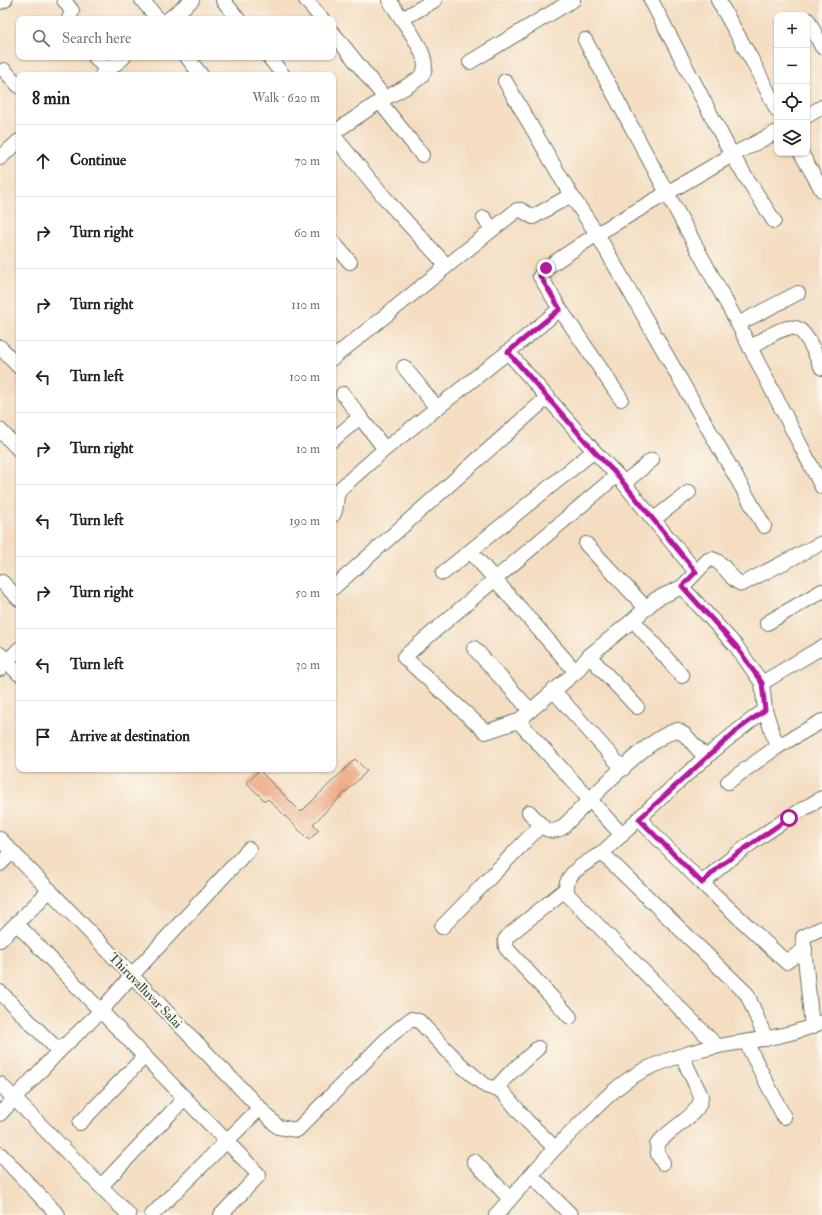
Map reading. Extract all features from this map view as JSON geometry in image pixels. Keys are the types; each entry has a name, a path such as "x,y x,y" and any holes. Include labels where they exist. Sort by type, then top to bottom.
{"street":[{"path":"0,2 5,0"},
{"path":"64,0 72,11 70,16"},
{"path":"142,0 155,16"},
{"path":"173,16 192,0"},
{"path":"223,0 236,16"},
{"path":"306,0 319,16"},
{"path":"336,132 422,75 425,68 421,50 389,0"},
{"path":"402,19 435,0"},
{"path":"470,62 573,0"},
{"path":"651,0 732,155 774,221"},
{"path":"718,0 754,64 774,104"},
{"path":"810,24 822,47"},
{"path":"336,37 422,155"},
{"path":"585,40 738,324 822,487"},
{"path":"97,60 104,72"},
{"path":"106,72 120,60"},
{"path":"189,60 199,72"},
{"path":"271,60 281,72"},
{"path":"4,70 16,83"},
{"path":"505,81 571,195 597,234 764,526"},
{"path":"810,114 822,107"},
{"path":"621,399 560,309 540,276 542,271 597,234 732,155 774,134"},
{"path":"336,138 390,204 447,266"},
{"path":"2,154 16,143"},
{"path":"803,156 822,190"},
{"path":"336,356 517,210 533,217 571,195"},
{"path":"484,218 492,229"},
{"path":"336,246 350,262"},
{"path":"738,324 798,293"},
{"path":"336,508 336,494 341,488 385,449 560,309"},
{"path":"750,348 786,327 796,327 803,332 822,368"},
{"path":"0,347 16,364"},
{"path":"508,352 620,479 654,519 678,552 696,572"},
{"path":"404,367 436,408"},
{"path":"343,394 385,449"},
{"path":"336,585 548,397"},
{"path":"336,437 360,417"},
{"path":"0,430 16,447"},
{"path":"443,573 471,552 594,451"},
{"path":"652,460 620,479 494,578 404,657 486,732 518,721 576,672 589,656 656,599 682,586 708,560 716,560 722,564 737,582 742,584 822,543"},
{"path":"654,519 689,492"},
{"path":"586,544 646,608"},
{"path":"471,552 576,672"},
{"path":"2,582 16,596"},
{"path":"682,586 736,646 762,683 765,710 777,748"},
{"path":"767,623 822,591"},
{"path":"633,620 682,676"},
{"path":"762,683 822,647"},
{"path":"474,648 530,710"},
{"path":"16,651 2,662 16,672"},
{"path":"589,656 637,707"},
{"path":"553,690 623,769"},
{"path":"717,1046 570,896 566,889 566,882 570,875 602,853 736,731 765,710"},
{"path":"518,721 622,835"},
{"path":"728,782 777,748 822,721"},
{"path":"529,812 547,830 553,832 562,828 644,749 671,731 678,730 686,736 706,758"},
{"path":"702,883 721,865 762,836 822,798"},
{"path":"639,819 702,883 786,962 805,949"},
{"path":"442,927 541,825"},
{"name":"Thiruvalluvar Salai","path":"0,840 278,1127 297,1130 391,1034 411,1019 419,1021 462,1066 486,1086 495,1089"},
{"path":"0,1114 59,1051 101,1011 132,975 249,849"},
{"path":"0,864 12,852"},
{"path":"602,853 747,994 766,1039"},
{"path":"566,889 509,935 505,940 506,948 570,1017"},
{"path":"0,940 50,890"},
{"path":"16,924 259,1175 221,1215"},
{"path":"474,1161 504,1210 531,1175 555,1148 623,1083 645,1070 682,1056 717,1046 766,1039 817,1025 803,936 822,928"},
{"path":"0,992 59,1051"},
{"path":"746,1042 784,1117"},
{"path":"538,1048 495,1089 502,1091 527,1121 555,1148"},
{"path":"80,1123 145,1056"},
{"path":"664,1163 658,1154 658,1145 660,1140 693,1113 702,1101 702,1096 682,1056"},
{"path":"0,1084 129,1215"},
{"path":"101,1186 185,1098"},
{"path":"152,1215 260,1108"},
{"path":"0,1154 58,1215"},
{"path":"531,1175 571,1215"}],"building":[{"path":"355,759 367,771 313,824 319,830 309,840 268,799 265,801 247,783 257,772 261,772 301,812"}],"route":[{"path":"546,268 542,271 540,276 560,309 508,352 594,451 617,475 654,519 678,552 696,572 682,586 736,646 762,683 765,710 736,731 639,819 702,883 721,865 789,818"}]}
